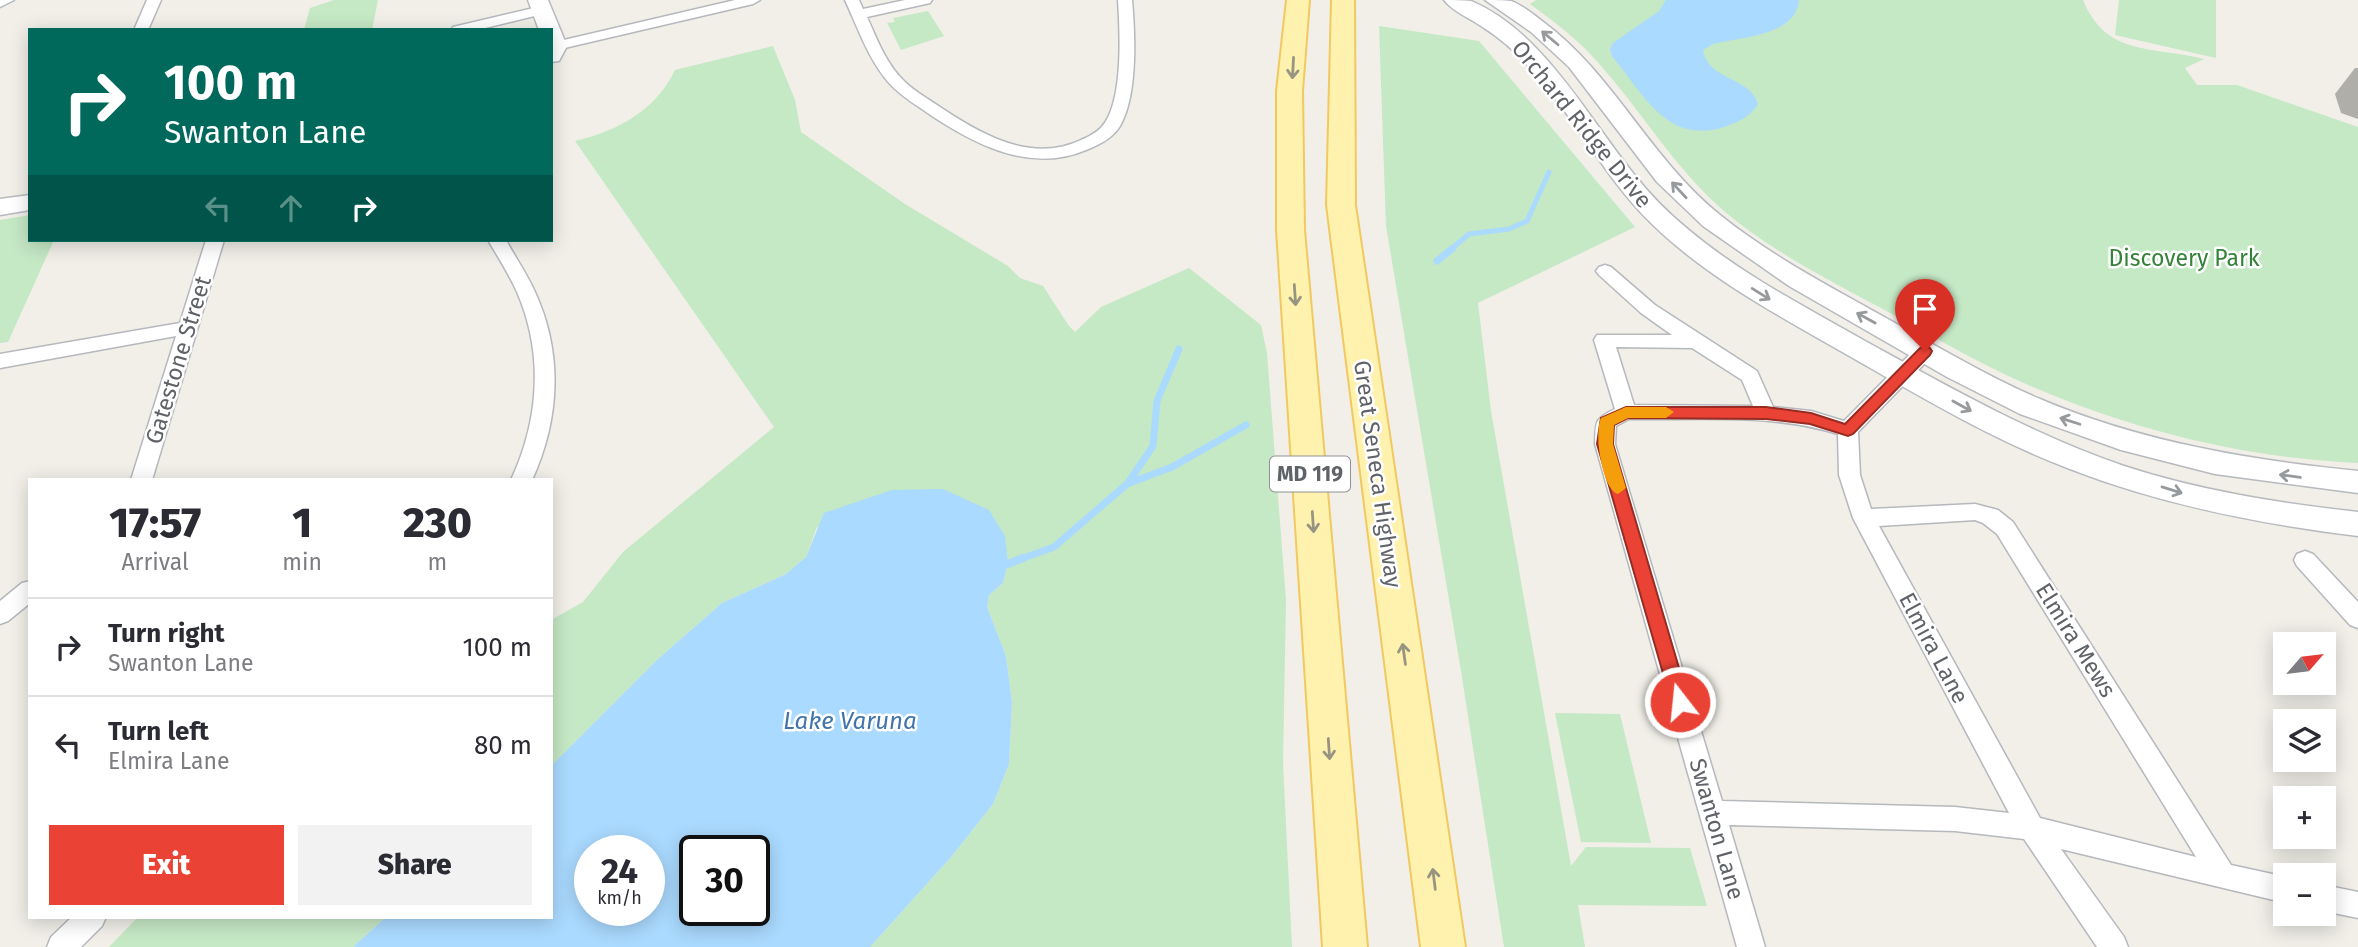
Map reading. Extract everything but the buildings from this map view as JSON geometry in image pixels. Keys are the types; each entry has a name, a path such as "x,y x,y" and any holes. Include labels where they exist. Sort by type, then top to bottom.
{"main road":[{"name":"MD 119","path":"1298,0 1288,157 1294,298 1345,947"},
{"name":"Great Seneca Highway","path":"1343,0 1342,205 1443,947"},
{"path":"1341,46 1355,0"}],"street":[{"path":"0,3 7,0"},
{"path":"142,28 154,0"},
{"path":"553,42 753,0"},
{"path":"925,0 856,7 887,68 902,88 984,142 1008,151 1036,155 1078,148 1099,137 1115,120 1120,105 1127,35 1125,0"},
{"name":"Orchard Ridge Drive","path":"1454,0 1510,36 1534,58 1622,177 1680,235 1736,278 1771,299 1997,426 2081,462 2186,495 2288,516 2358,524"},
{"name":"Orchard Ridge Drive","path":"1495,0 1544,33 1578,64 1660,170 1718,227 1797,280 1989,387 2060,418 2161,450 2289,477 2358,482"},
{"path":"464,28 540,5 547,28"},
{"path":"0,207 28,202"},
{"name":"Gatestone Street","path":"142,478 214,242"},
{"path":"498,242 527,295 540,333 547,371 540,433 522,478"},
{"path":"1605,271 1648,309 1750,376 1766,413"},
{"path":"0,361 186,328"},
{"path":"1696,342 1604,340 1626,412 1766,413 1811,418 1848,430 1925,351"},
{"name":"Swanton Lane","path":"1626,412 1606,422 1605,444 1751,947"},
{"name":"Elmira Lane","path":"1848,430 1846,466 1852,492 1864,518 2031,828 2114,947"},
{"name":"Elmira Mews","path":"1864,518 1975,513 1990,516 2005,528 2224,877"},
{"path":"2305,560 2358,618"},
{"path":"0,614 28,592"},
{"path":"1712,813 1955,819 2031,828 2091,845 2273,887"},
{"path":"2336,900 2358,905"},
{"path":"61,947 90,919"}],"green space":[{"path":"334,0 378,0 372,28 305,28 310,8"},
{"name":"Discovery Park","path":"1536,0 2083,0 2104,31 2118,40 2149,50 2204,59 2185,68 2197,85 2237,85 2358,127 2358,463 2230,448 2188,439 2106,415 2026,384 1989,366 1820,275 1761,239 1706,194 1594,58 1530,4"},
{"path":"2119,0 2216,0 2216,58 2115,35"},
{"path":"928,11 944,36 901,50 887,23 895,22 893,18"},
{"path":"1379,26 1479,41 1635,227 1478,303 1491,411 1571,866 1586,847 1690,848 1707,906 1578,905 1585,947 1504,947 1461,671 1386,226"},
{"path":"773,46 795,100 801,132 905,204 1008,266 1020,278 1043,286 1075,332 1101,307 1189,268 1261,325 1267,353 1286,600 1283,763 1292,947 870,947 952,856 993,804 1009,764 1012,702 1006,656 987,607 989,595 1003,583 1008,564 817,527 806,557 786,574 722,603 658,659 553,764 553,619 583,602 623,552 774,427 575,141 621,125 634,117 657,97 675,70"},
{"path":"28,215 28,242 53,242 8,342 0,343 0,220"},
{"path":"1555,713 1620,714 1651,843 1581,842"},
{"path":"136,919 384,919 353,947 109,947"}],"water":[{"path":"1666,0 1799,0 1796,12 1778,28 1713,44 1703,50 1712,67 1754,95 1758,104 1745,118 1706,131 1673,123 1659,114 1647,101 1612,56 1610,49 1613,43 1659,11"},
{"name":"Lake Varuna","path":"943,489 989,510 1005,536 1008,564 1003,583 989,595 987,607 1006,656 1012,702 1009,764 993,804 952,856 870,947 353,947 384,919 553,919 553,764 658,659 722,603 786,574 806,557 824,513 892,490"}],"waterway":[{"path":"1450,250 1469,234 1509,229 1527,221 1549,172"},
{"path":"1437,261 1453,248"},
{"path":"1128,483 1153,446 1157,401 1179,349"},
{"path":"1018,560 1054,547 1127,484 1172,467 1246,425"},
{"path":"1018,560 1023,558"},
{"path":"1008,564 1018,560"}],"slow traffic":[{"path":"1618,488 1605,444 1606,422 1626,412 1666,412"}],"route":[{"path":"1680,702 1605,444 1606,422 1626,412 1766,413 1811,418 1848,430 1925,351"}]}
